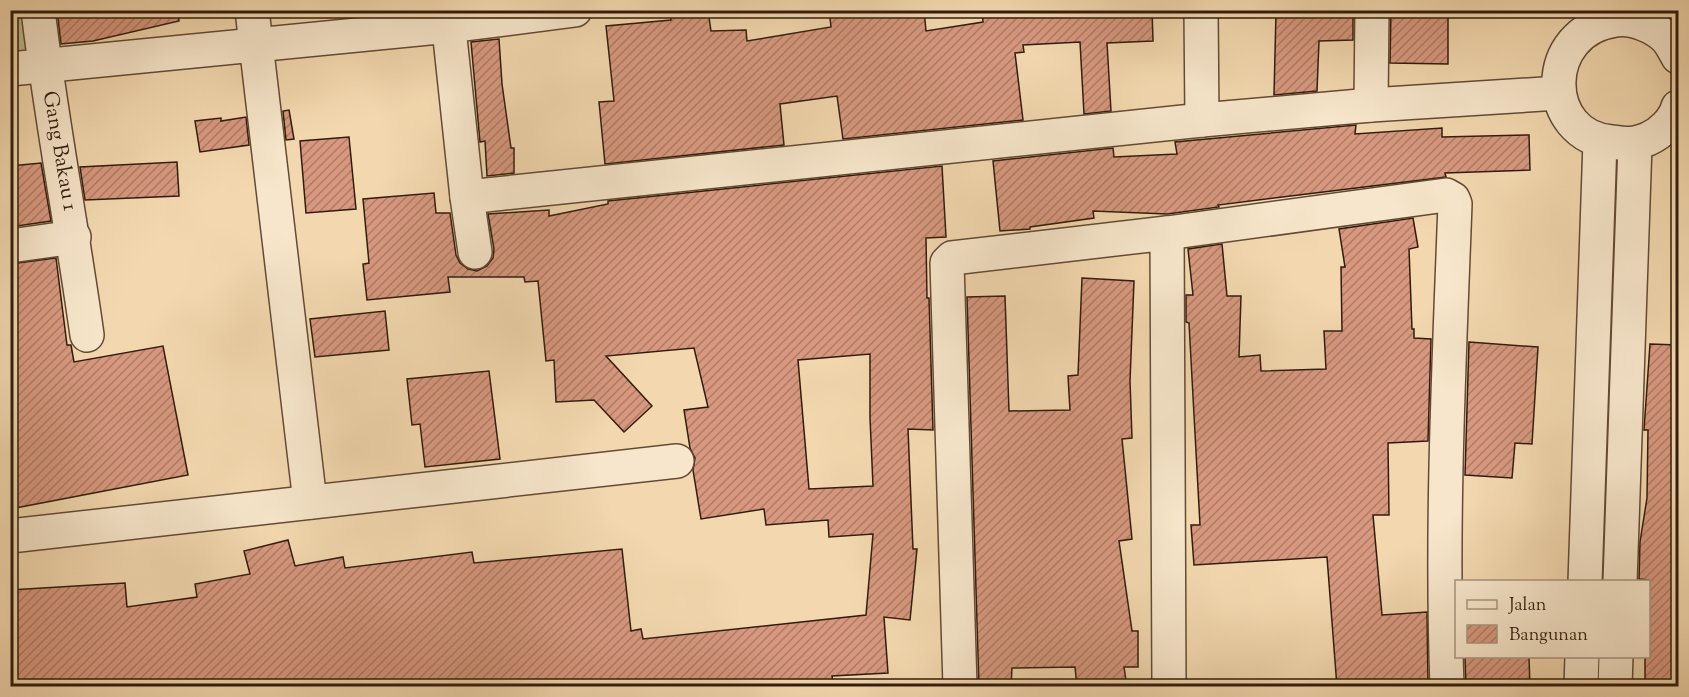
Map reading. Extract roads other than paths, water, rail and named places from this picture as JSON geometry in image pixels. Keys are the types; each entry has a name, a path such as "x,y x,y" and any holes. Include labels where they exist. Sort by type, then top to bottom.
{"street":[{"name":"Gang Bakau 1","path":"38,10 87,335"},
{"path":"252,10 310,502"},
{"path":"10,69 256,45 448,18 575,10"},
{"path":"1201,10 1203,120"},
{"path":"1371,105 1372,10"},
{"path":"1678,57 1667,38 1644,24 1603,17 1570,46 1560,68 1559,93 1567,114 1580,131 1600,141 1635,144 1659,134 1677,114 1678,107"},
{"path":"448,18 475,252"},
{"path":"467,197 1203,120 1371,105 1559,93"},
{"path":"1585,580 1600,141"},
{"path":"1620,580 1635,144"},
{"path":"960,687 947,263 952,258 1167,233 1446,195 1453,199 1455,204 1447,371 1445,512 1447,687"},
{"path":"1167,233 1169,687"},
{"name":"Gang Bakau 1","path":"10,246 74,237"},
{"path":"10,536 677,461"},
{"path":"1581,687 1582,658"},
{"path":"1615,687 1616,658"}]}
